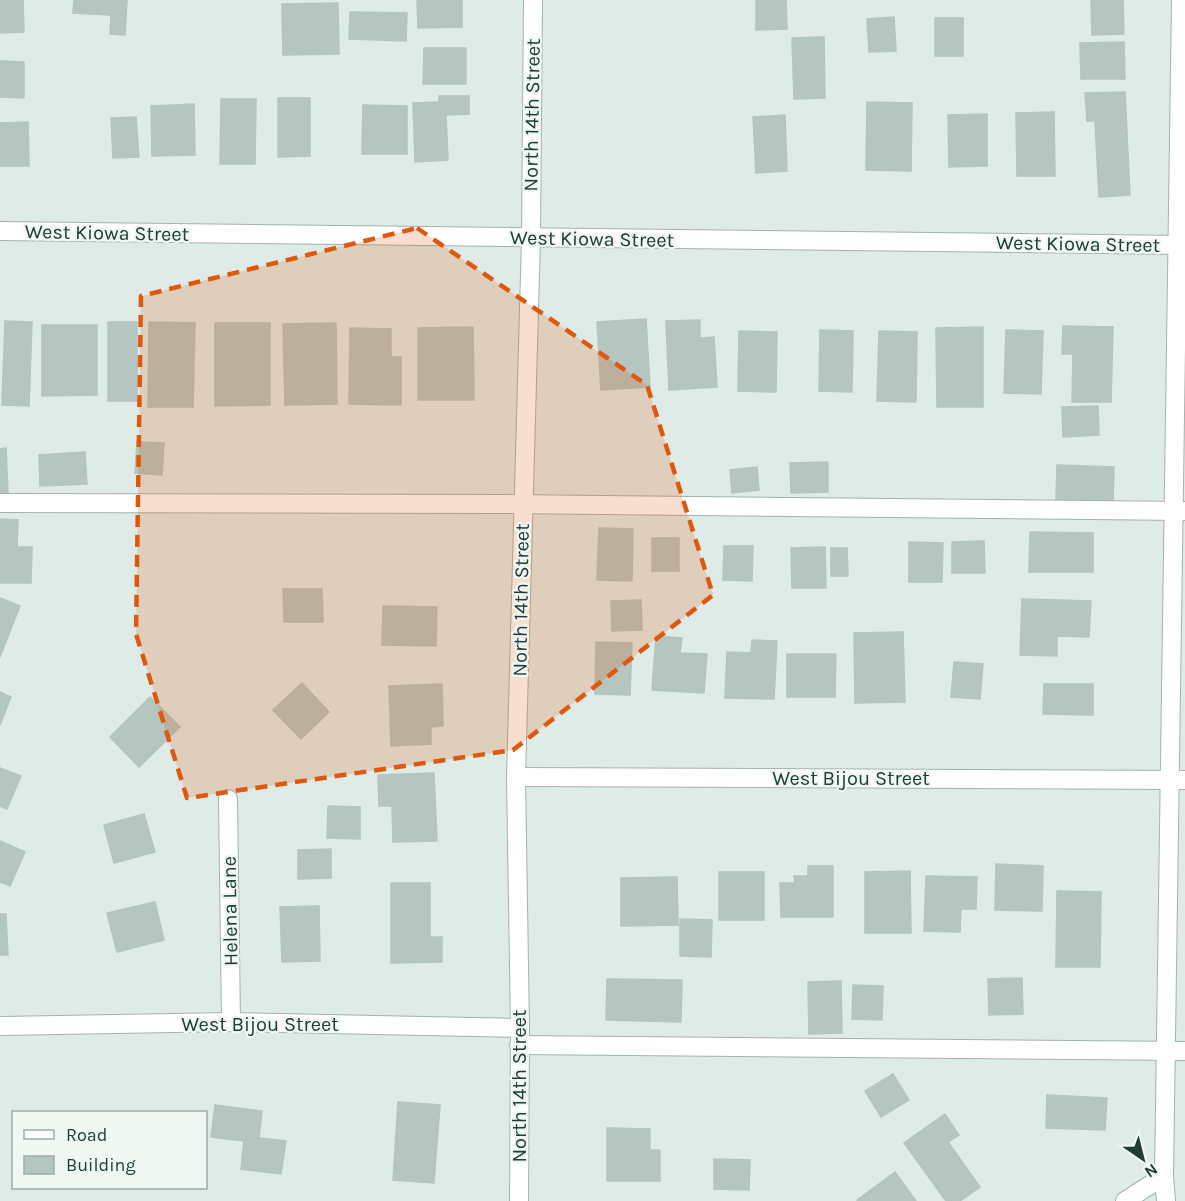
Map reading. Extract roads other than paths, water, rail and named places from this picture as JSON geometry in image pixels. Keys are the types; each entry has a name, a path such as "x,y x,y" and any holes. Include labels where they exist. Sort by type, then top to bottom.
{"street":[{"name":"North 14th Street","path":"519,1201 516,777 531,238 534,0"},
{"path":"1166,1201 1164,1176 1166,1051 1178,780 1182,245 1181,0"},
{"name":"West Kiowa Street","path":"0,231 1182,245"},
{"path":"0,503 523,504 1180,510"},
{"name":"West Bijou Street","path":"516,777 1178,780"},
{"name":"Helena Lane","path":"228,799 231,1022"},
{"name":"West Bijou Street","path":"0,1026 231,1022 519,1036 1185,1051"},
{"path":"1125,1201 1164,1176"}]}
